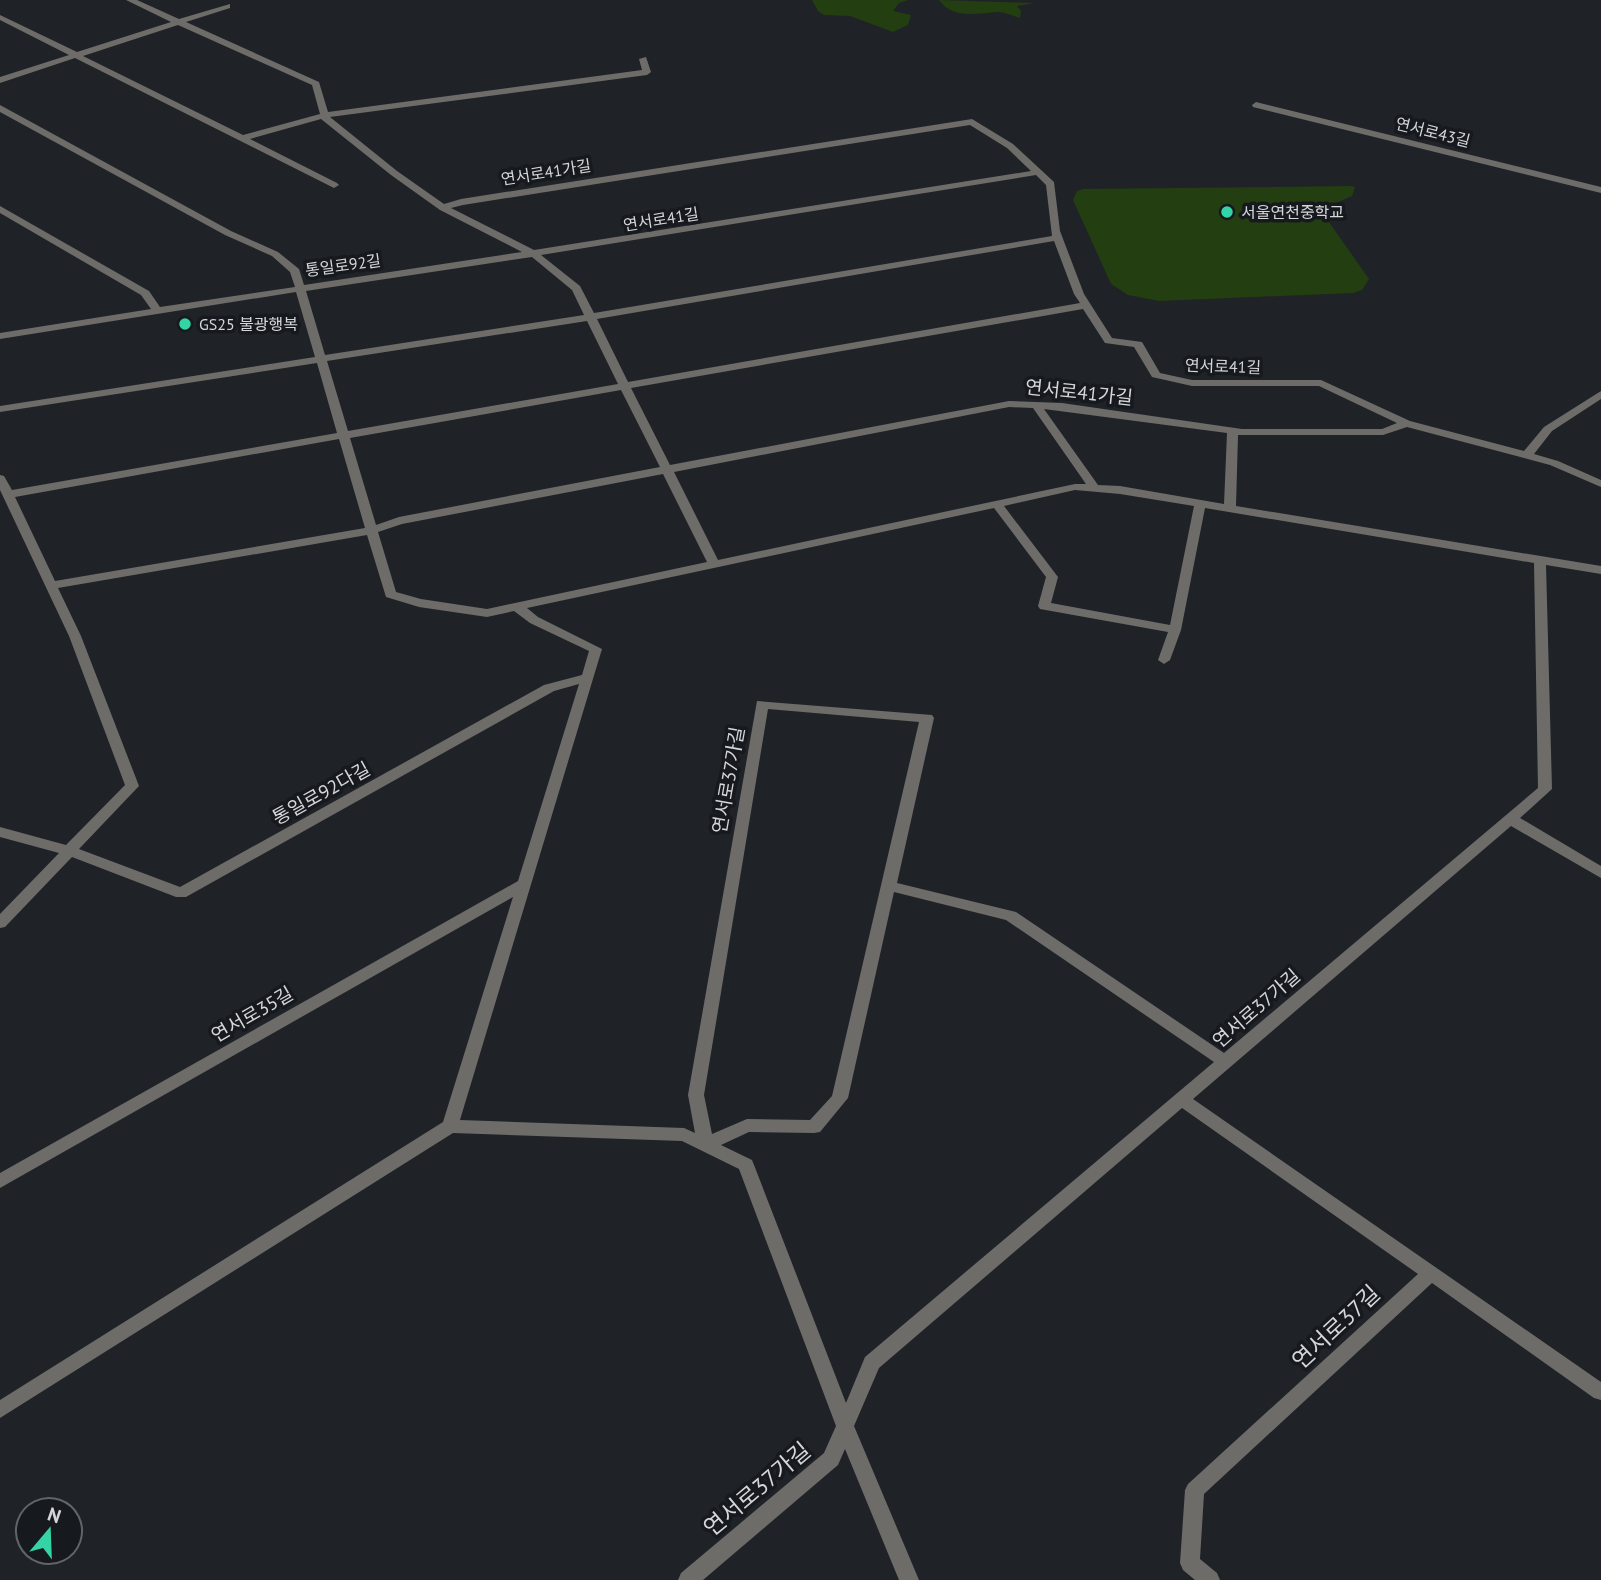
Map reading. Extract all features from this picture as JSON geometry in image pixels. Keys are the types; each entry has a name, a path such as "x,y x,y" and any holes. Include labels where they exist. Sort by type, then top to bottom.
{"street":[{"path":"130,0 316,84 326,120 443,208 535,255 576,288 714,564"},
{"path":"0,80 227,6"},
{"path":"0,17 334,185"},
{"path":"240,139 325,115 647,72 643,59"},
{"name":"연서로43길","path":"1256,105 1601,190"},
{"path":"0,108 228,233 275,254 295,271 390,594 419,603 487,613 1075,487 1200,503 1601,570"},
{"name":"연서로41길","path":"862,139 972,122 1010,146 1051,184 1058,238 1086,305 1109,341 1138,344 1156,375 1192,383 1321,383 1406,423 1554,463 1601,484"},
{"name":"연서로41가길","path":"443,208 461,202 862,139"},
{"name":"연서로41길","path":"535,255 1040,172"},
{"path":"0,209 145,293 157,310"},
{"path":"0,409 590,317 1058,238"},
{"name":"통일로92길","path":"0,336 299,287 535,255"},
{"path":"9,494 1086,305"},
{"path":"1527,455 1548,429 1601,394"},
{"name":"연서로41가길","path":"370,531 398,521 667,467 1009,404 1062,406 1233,430 1383,432 1406,423"},
{"path":"1036,405 1094,488"},
{"path":"1230,508 1233,430"},
{"path":"0,478 75,636 132,786 0,923"},
{"path":"1164,660 1175,630 1200,503"},
{"path":"997,504 1052,577 1044,606 1175,630"},
{"path":"51,585 370,531"},
{"name":"연서로37가길","path":"688,1580 831,1459 872,1363 1545,789 1540,560"},
{"path":"450,1126 596,649 534,620 516,606"},
{"name":"통일로92다길","path":"0,832 69,851 181,893 549,688 588,677"},
{"name":"연서로37가길","path":"762,704 927,718 840,1098 814,1127 747,1125 706,1145 695,1095 762,704"},
{"path":"1510,819 1601,873"},
{"name":"연서로35길","path":"0,1181 524,884"},
{"path":"888,887 1011,916 1224,1062"},
{"path":"1181,1099 1601,1392"},
{"path":"0,1410 450,1126 684,1135 746,1165 845,1426 909,1580"},
{"name":"연서로37길","path":"1210,1580 1190,1563 1195,1489 1431,1273"}],"green space":[{"path":"812,0 908,0 899,3 893,11 911,15 908,25 893,32 850,16 824,15 818,11"},
{"path":"939,0 1035,3 1017,6 1021,11 1020,18 1001,12 958,13"},
{"path":"1355,187 1352,196 1336,203 1327,214 1329,222 1369,279 1362,290 1353,293 1159,301 1128,295 1111,284 1073,200 1077,191 1083,189"}],"place":[{"name":"서울연천중학교","path":"1227,212"},
{"name":"GS25 불광행복","path":"185,324"}]}
